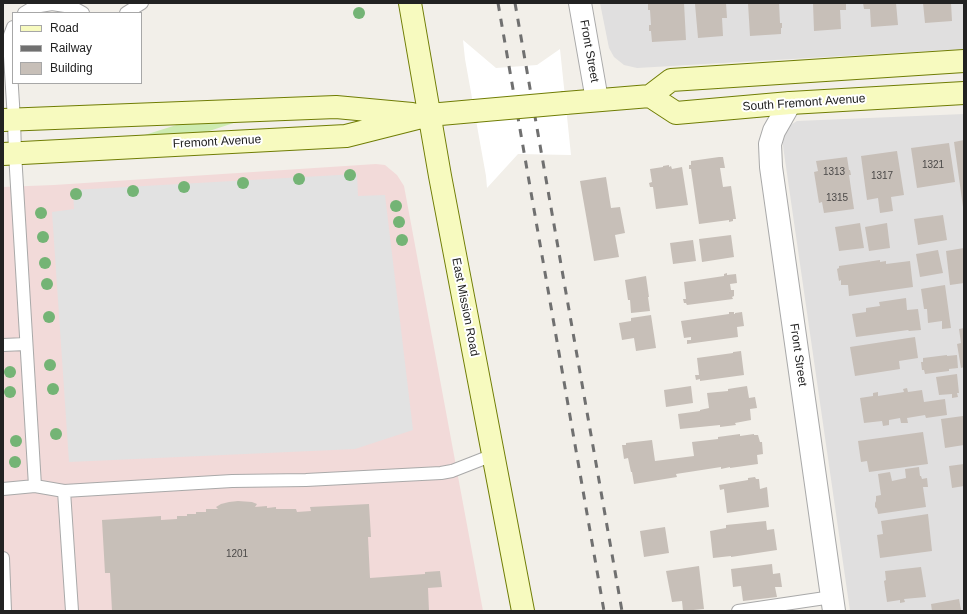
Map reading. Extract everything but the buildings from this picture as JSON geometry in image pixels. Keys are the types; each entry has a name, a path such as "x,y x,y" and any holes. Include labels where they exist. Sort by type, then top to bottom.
{"main road":[{"name":"East Mission Road","path":"410,3 429,115 523,611"},
{"path":"597,100 650,96 671,80 964,61"},
{"name":"South Fremont Avenue","path":"650,96 676,113 790,103 964,93"},
{"name":"Fremont Avenue","path":"9,154 346,136 429,115 597,100"},
{"name":"Fremont Avenue","path":"9,120 336,107 429,115"}],"street":[{"name":"Front Street","path":"580,3 597,100"},
{"name":"Front Street","path":"790,103 774,131 770,144 771,167 833,604"}],"lane":[{"path":"72,7 84,3"},
{"path":"128,12 142,3"},
{"path":"26,12 34,7 52,4 72,7 81,12"},
{"path":"12,30 10,35 9,154 26,344 35,486"},
{"path":"3,345 26,344"},
{"path":"3,489 35,486 64,491 232,481 306,480 441,473 452,471 493,455"},
{"path":"64,491 72,611"},
{"path":"3,558 5,611"},
{"path":"738,611 833,604"}],"shaded area":[{"path":"600,3 964,3 964,49 637,68 624,65 614,57 609,48"},
{"path":"964,114 964,611 850,611 782,139 784,129 797,121"},
{"path":"376,164 385,165 397,175 404,186 483,611 3,611 3,187"},
{"path":"357,174 358,196 385,195 413,430 355,449 69,462 52,212 74,209 73,190"}],"green space":[{"path":"243,120 203,133 132,139 186,122"}],"pier":[{"path":"463,40 496,68 537,65 560,49 571,155 518,154 487,188"}],"railway":[{"path":"498,3 604,611"},
{"path":"515,3 622,611"}]}
